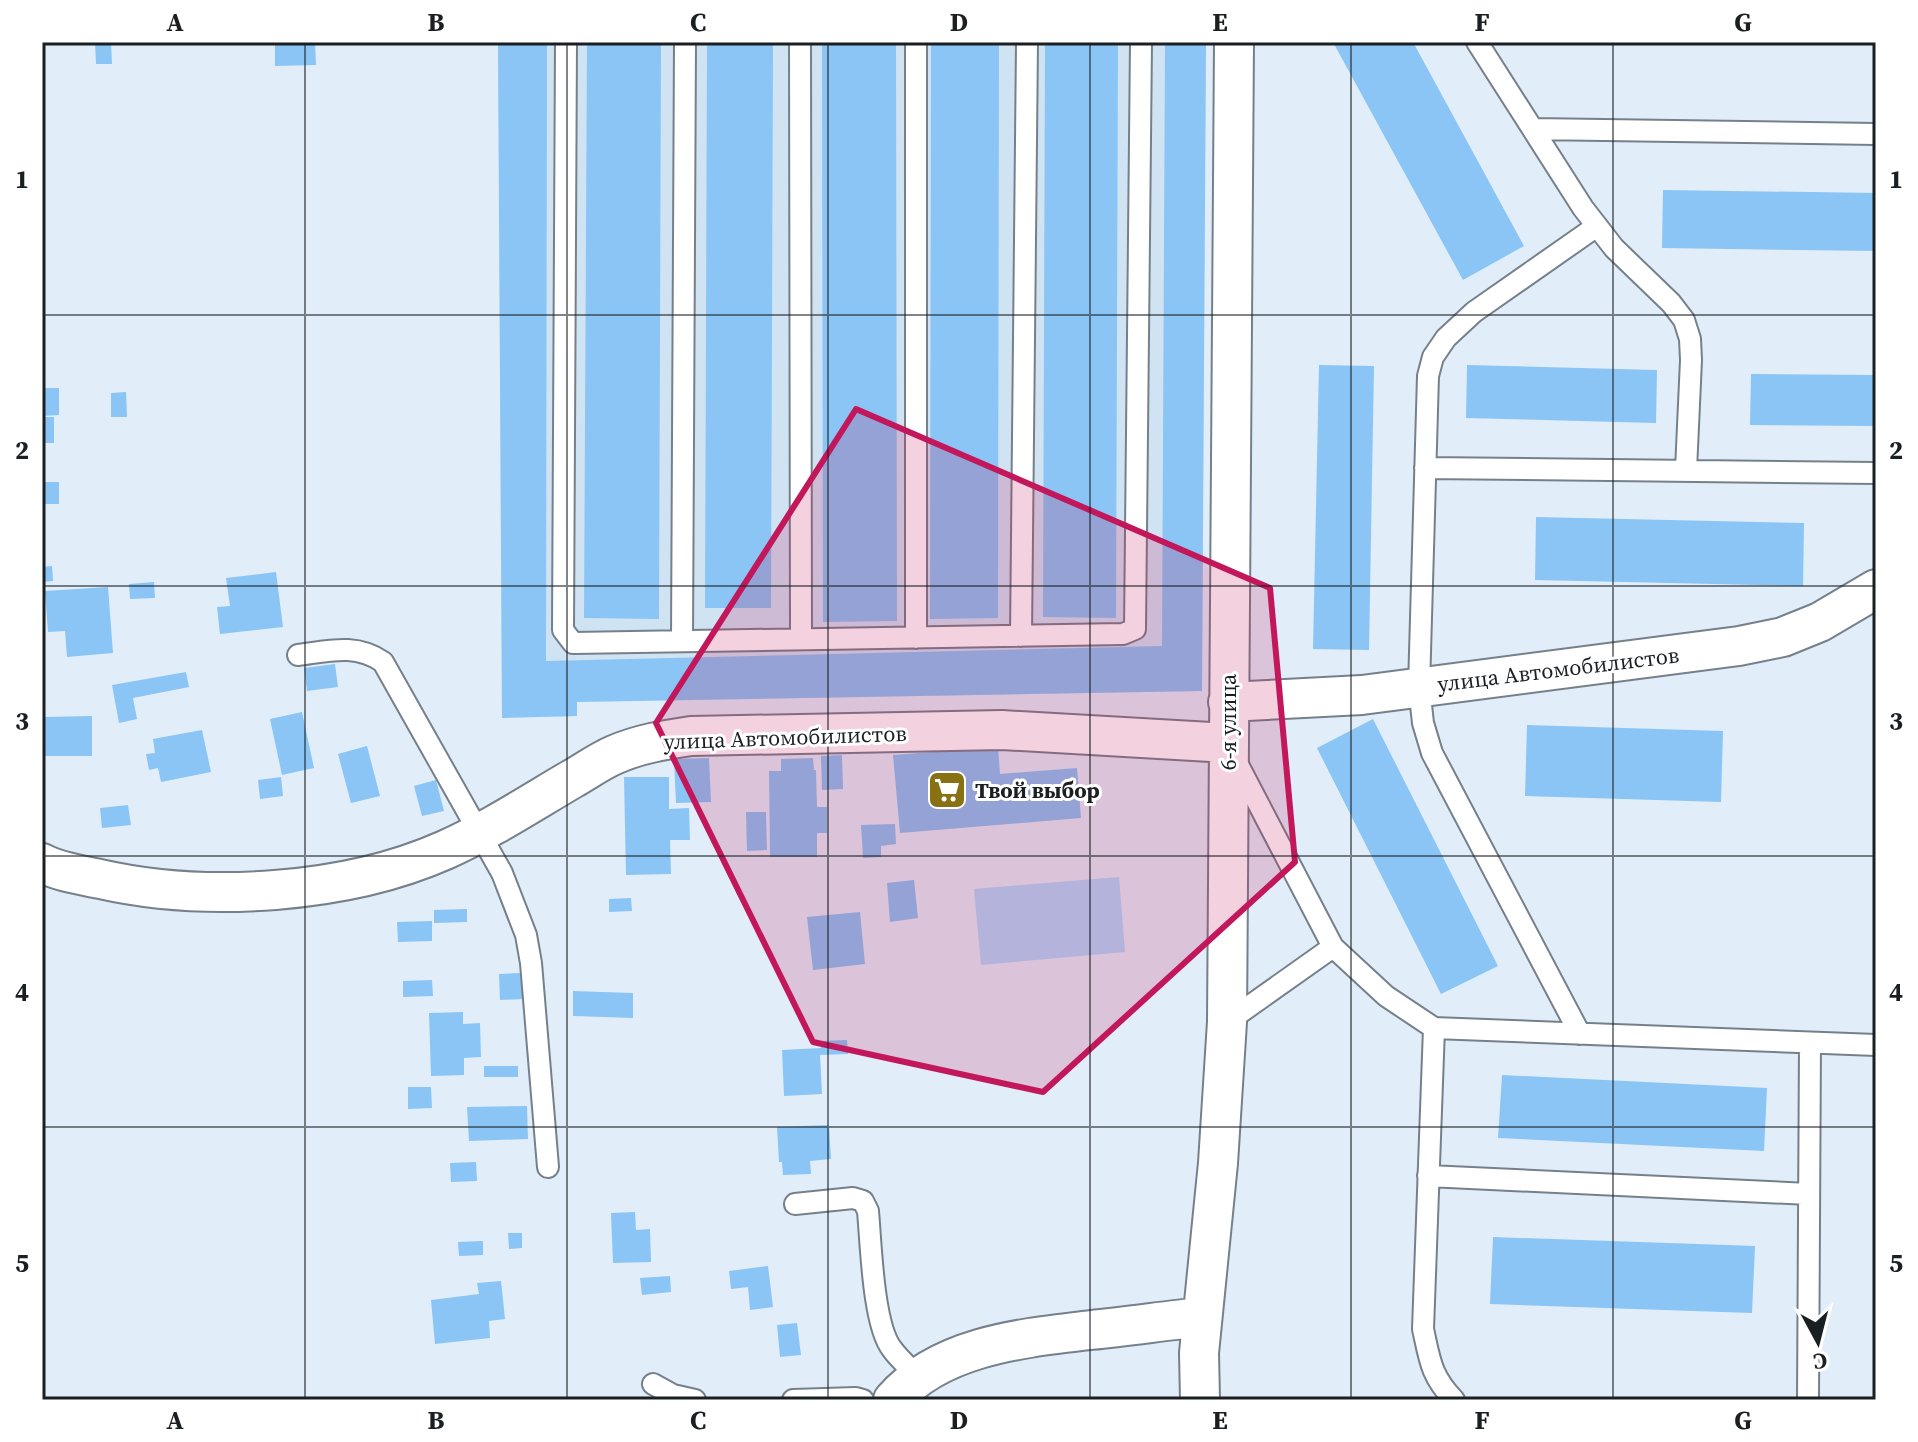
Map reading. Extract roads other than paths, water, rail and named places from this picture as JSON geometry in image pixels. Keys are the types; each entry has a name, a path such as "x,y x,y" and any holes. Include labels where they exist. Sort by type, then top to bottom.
{"street":[{"name":"6-я улица","path":"1200,1400 1201,1317 1218,1163 1227,1022 1234,42"},
{"name":"улица Автомобилистов","path":"1228,702 1362,695 1754,643 1783,637 1820,622 1876,589"},
{"name":"улица Автомобилистов","path":"42,863 143,888 217,892 275,890 357,878 400,867 445,850 614,755 648,743 691,736 1002,730 1228,743"},
{"path":"906,1388 963,1354 1027,1338 1201,1317"}],"lane":[{"path":"566,42 563,630 573,643 1123,634 1135,629 1141,42"},
{"path":"682,641 685,42"},
{"path":"800,42 801,639"},
{"path":"916,42 916,638"},
{"path":"1021,636 1027,42"},
{"path":"1477,42 1583,208 1614,248 1671,303 1684,320 1690,339 1691,360 1686,470"},
{"path":"1533,129 1876,134"},
{"path":"1580,1034 1432,753 1423,723 1419,687 1428,376 1433,357 1446,338 1474,312 1597,226"},
{"path":"1425,468 1876,473"},
{"path":"298,655 360,650 383,662 502,873 526,935 531,963 548,1167"},
{"path":"1228,743 1333,947 1386,996 1434,1028 1876,1045"},
{"path":"1227,1022 1333,947"},
{"path":"1434,1028 1423,1329 1430,1362 1440,1385 1454,1400"},
{"path":"1808,1400 1810,1043"},
{"path":"1428,1176 1809,1194"},
{"path":"795,1204 853,1198 863,1201 868,1211 878,1313 906,1388"},
{"path":"653,1384 673,1395 695,1400"},
{"path":"793,1400 863,1400"}],"place":[{"name":"Твой выбор","path":"947,790"}]}
